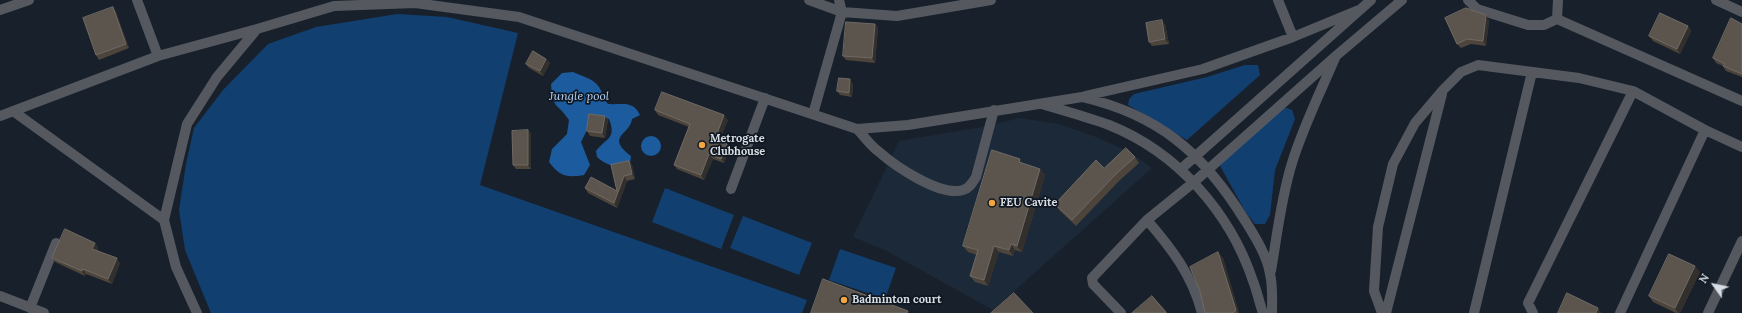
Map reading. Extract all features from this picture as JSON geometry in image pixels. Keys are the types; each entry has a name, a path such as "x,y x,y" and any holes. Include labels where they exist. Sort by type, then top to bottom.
{"street":[{"path":"0,10 29,0"},
{"path":"137,0 158,56"},
{"path":"809,0 842,12 897,16 991,0"},
{"path":"813,114 842,12 840,0"},
{"path":"1278,0 1293,37"},
{"path":"1181,169 1371,0"},
{"path":"1121,313 1093,284 1092,278 1148,220 1194,182 1337,55 1402,0"},
{"path":"1468,0 1477,9 1528,25 1544,25 1556,19"},
{"path":"1556,19 1558,0"},
{"path":"1716,0 1742,12"},
{"path":"0,116 158,56 257,29 335,3 416,1 519,17 857,129 908,125 1082,97 1203,69 1293,37 1361,9"},
{"path":"1556,19 1742,101"},
{"path":"197,313 176,268 164,220 187,124 216,77 257,29"},
{"path":"1040,104 1109,125 1130,135 1181,169 1194,182 1216,209 1235,240 1253,280 1261,312 1272,309 1270,274 1291,164 1302,134 1337,55"},
{"path":"1382,313 1374,291 1378,227 1393,164 1415,123 1443,90 1461,72 1478,66 1579,78 1633,91 1705,130 1742,147"},
{"path":"1474,313 1532,72"},
{"path":"1386,313 1443,90"},
{"path":"1533,313 1528,303 1633,91"},
{"path":"1082,97 1109,103 1133,114 1158,127 1196,155 1227,192 1254,235 1270,274"},
{"path":"732,189 765,98"},
{"path":"857,129 878,152 913,176 931,185 951,191 962,190 971,186 976,178 994,110"},
{"path":"13,111 164,220"},
{"path":"1620,313 1705,130"},
{"path":"1148,220 1176,254 1189,276 1202,313"},
{"path":"1708,313 1742,241"},
{"path":"30,308 56,243"},
{"path":"0,296 44,313"}],"shaded area":[{"path":"397,14 447,17 518,33 480,185 807,300 802,313 211,313 185,250 179,210 186,164 194,128 223,90 268,44 316,27"},
{"path":"1245,65 1258,65 1260,75 1187,140 1128,105 1129,99 1134,94 1207,77"},
{"path":"1284,107 1292,110 1295,119 1275,170 1270,215 1265,224 1255,224 1245,211 1219,164"},
{"name":"FEU Cavite","path":"1020,118 1059,124 1099,138 1131,153 1152,168 993,310 885,250 853,237 899,141 977,128"},
{"path":"665,188 734,215 721,249 652,222"},
{"path":"743,216 812,243 799,275 730,248"},
{"path":"840,249 896,268 885,299 829,280"}],"water":[{"name":"Jungle pool","path":"573,72 588,78 597,84 608,104 627,104 637,110 640,115 632,119 619,140 623,149 631,156 630,164 620,166 612,165 605,163 597,157 596,151 609,138 612,131 609,119 590,116 587,130 581,142 590,165 584,175 564,175 556,170 549,162 552,149 567,134 569,120 554,103 551,84 562,73"},
{"path":"651,136 658,139 661,146 658,153 651,156 644,153 641,146 644,139"}],"building":[{"path":"113,7 126,44 96,55 83,18"},
{"path":"1466,8 1486,15 1483,41 1467,39 1457,44 1445,18"},
{"path":"1660,13 1688,26 1677,49 1649,36"},
{"path":"1731,18 1742,24 1742,74 1723,66 1725,64 1713,58"},
{"path":"1162,20 1165,39 1149,42 1146,23"},
{"path":"846,22 875,24 872,58 843,56"},
{"path":"533,51 546,59 540,71 526,64"},
{"path":"839,78 850,79 849,93 837,91"},
{"path":"662,92 724,115 715,139 727,144 721,159 709,154 701,175 674,165 690,124 655,110"},
{"path":"589,114 605,116 602,133 587,131"},
{"path":"528,130 528,165 513,165 512,131"},
{"path":"1126,148 1135,157 1115,175 1072,220 1055,204 1096,160 1104,168"},
{"path":"992,150 1020,159 1019,162 1040,169 1017,246 1011,244 1009,250 994,246 984,280 970,276 978,250 963,246"},
{"path":"629,161 632,174 624,176 614,203 585,188 591,177 617,191 611,165"},
{"path":"65,229 95,243 92,249 117,258 108,279 83,269 82,271 52,258"},
{"path":"1218,252 1236,310 1233,313 1205,313 1200,291 1190,267"},
{"path":"1669,254 1695,266 1675,308 1649,296"},
{"name":"Badminton court","path":"823,279 908,311 907,313 811,313"},
{"path":"1014,293 1033,313 991,313"},
{"path":"1567,293 1598,308 1596,313 1558,313"},
{"path":"1152,296 1166,313 1132,313"}],"place":[{"name":"Metrogate Clubhouse","path":"702,145"},
{"name":"FEU Cavite","path":"992,203"},
{"name":"Badminton court","path":"844,300"}]}
